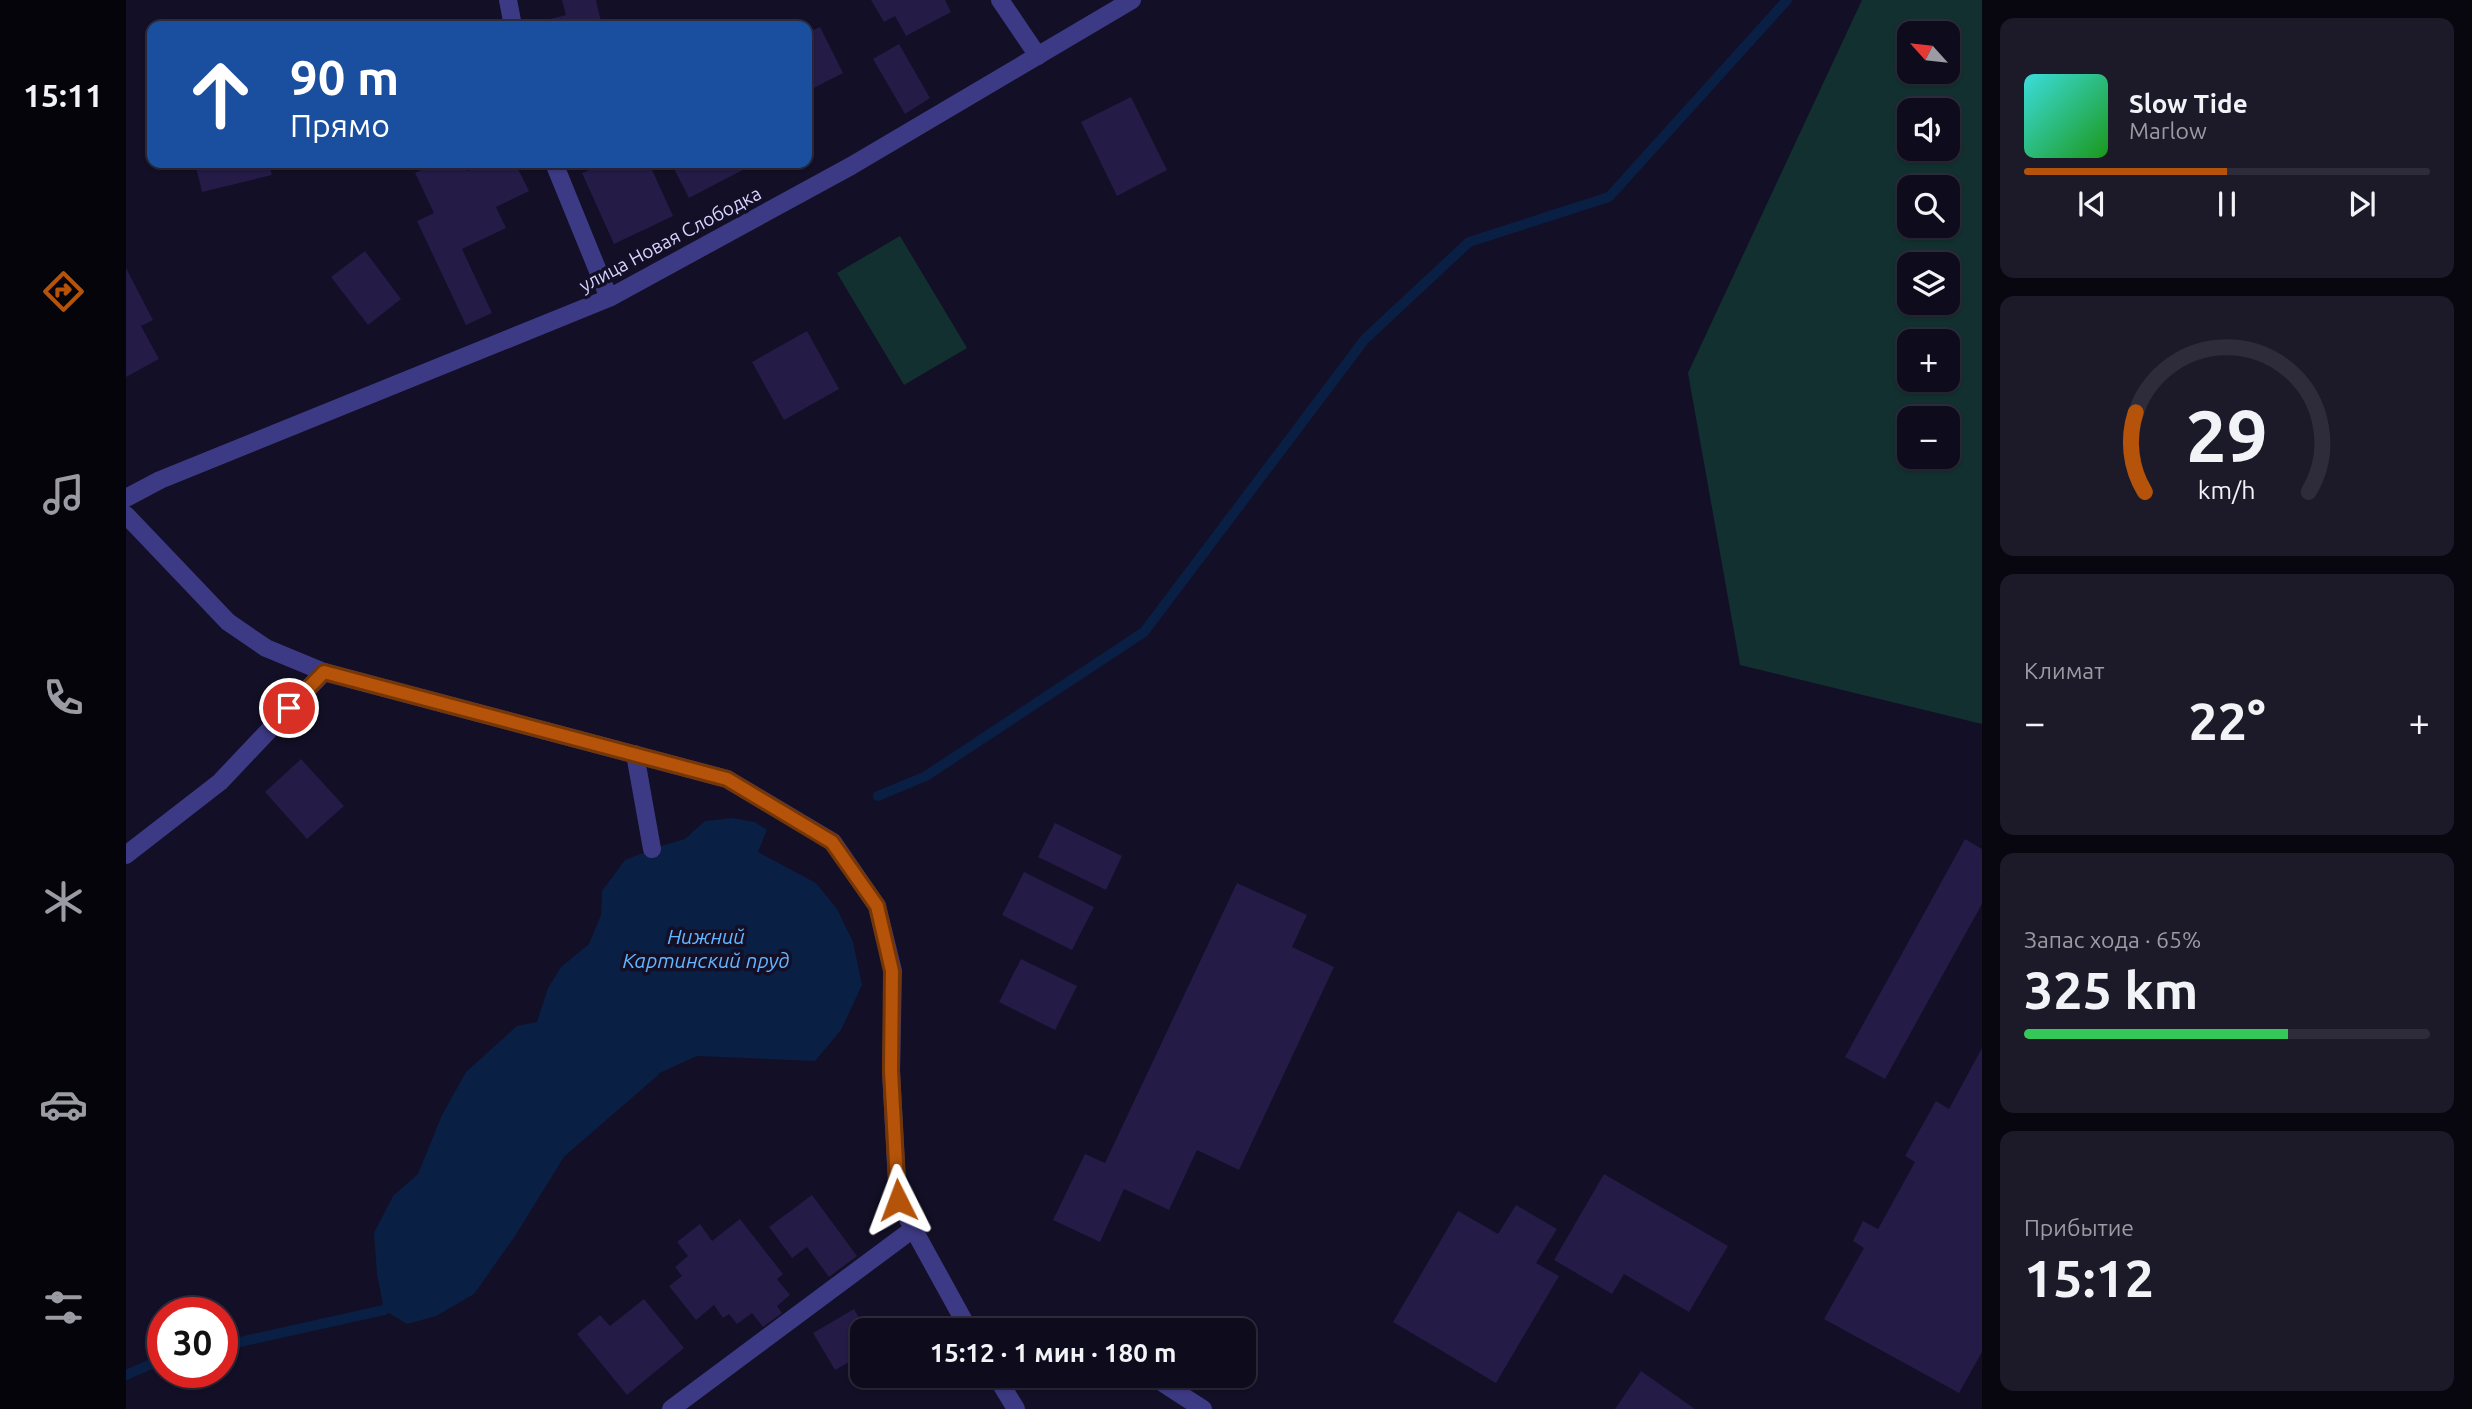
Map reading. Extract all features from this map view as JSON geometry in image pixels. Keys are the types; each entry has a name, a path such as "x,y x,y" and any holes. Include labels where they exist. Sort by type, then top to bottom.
{"street":[{"path":"508,0 512,21"},
{"path":"1000,0 1038,55"},
{"name":"улица Новая Слободка","path":"126,498 160,481 609,298 851,166 1132,0"},
{"path":"556,168 609,298"},
{"path":"126,515 228,622 266,648 324,672 727,779 832,842 877,906 892,971 891,1071 898,1200 962,1318"},
{"path":"126,855 220,782 324,672"},
{"path":"635,754 652,849"},
{"path":"671,1409 913,1229"},
{"path":"1003,1388 1016,1409"},
{"path":"1171,1388 1203,1409"}],"green space":[{"path":"1862,0 1982,0 1982,724 1740,665 1688,373"},
{"path":"900,236 967,348 904,385 837,273"}],"water":[{"name":"Нижний Картинский пруд","path":"732,818 755,822 767,830 758,852 816,883 837,909 853,942 862,985 841,1030 815,1061 697,1056 631,1086 575,1139 515,1236 474,1294 436,1316 407,1324 384,1310 377,1274 374,1233 393,1196 418,1174 442,1115 466,1072 517,1026 537,1022 548,988 561,967 589,944 601,915 602,891 625,860 685,839 705,821"}],"building":[{"path":"562,0 596,0 601,21 543,21 566,15"},
{"path":"871,0 945,0 951,12 906,36 895,16 884,22"},
{"path":"820,27 843,73 812,89 812,31"},
{"path":"899,44 930,98 905,114 873,59"},
{"path":"1131,97 1167,170 1117,196 1081,122"},
{"path":"196,168 270,168 272,175 202,192"},
{"path":"426,168 466,168 467,171 473,168 518,168 529,191 496,207 506,228 462,249 492,313 466,325 417,221 434,213 415,173"},
{"path":"594,168 651,168 673,216 614,244 582,173"},
{"path":"674,168 746,168 689,198"},
{"path":"365,251 401,299 368,325 331,277"},
{"path":"126,268 153,320 141,326 159,359 126,377"},
{"path":"807,331 839,389 784,420 752,362"},
{"path":"301,759 344,806 307,839 265,792"},
{"path":"1055,823 1122,856 1106,890 1038,857"},
{"path":"1965,839 1982,849 1982,904 1885,1079 1845,1057"},
{"path":"1024,872 1094,907 1072,950 1002,915"},
{"path":"1237,883 1307,915 1292,947 1334,967 1239,1170 1197,1150 1169,1210 1124,1189 1100,1242 1053,1220 1085,1154 1105,1163"},
{"path":"1021,959 1077,986 1055,1030 999,1002"},
{"path":"1982,1048 1982,1352 1959,1393 1824,1319 1864,1248 1853,1241 1863,1221 1878,1229 1915,1162 1905,1156 1936,1101 1949,1109"},
{"path":"1604,1174 1728,1246 1689,1312 1624,1274 1612,1294 1554,1260"},
{"path":"812,1195 857,1256 829,1277 807,1247 792,1258 769,1227"},
{"path":"1516,1205 1557,1229 1536,1263 1559,1276 1496,1383 1393,1322 1458,1211 1498,1234"},
{"path":"740,1219 783,1274 777,1279 790,1295 777,1306 782,1313 763,1327 752,1313 737,1324 729,1314 723,1318 714,1305 696,1320 669,1286 682,1276 675,1267 688,1256 677,1242 700,1224 712,1241"},
{"path":"644,1299 684,1348 627,1395 577,1334 600,1315 610,1326"},
{"path":"854,1309 859,1318 850,1318 850,1361 835,1370 813,1333"},
{"path":"1641,1371 1695,1409 1615,1409"}],"waterway":[{"path":"878,796 926,776 1144,632 1365,339 1469,242 1609,197 1787,0"},
{"path":"563,1151 654,1072"},
{"path":"238,1342 384,1310 394,1301"},
{"path":"126,1375 147,1366"}],"route":[{"path":"289,708 324,672 727,779 832,842 877,906 892,971 891,1071 898,1200"}]}
